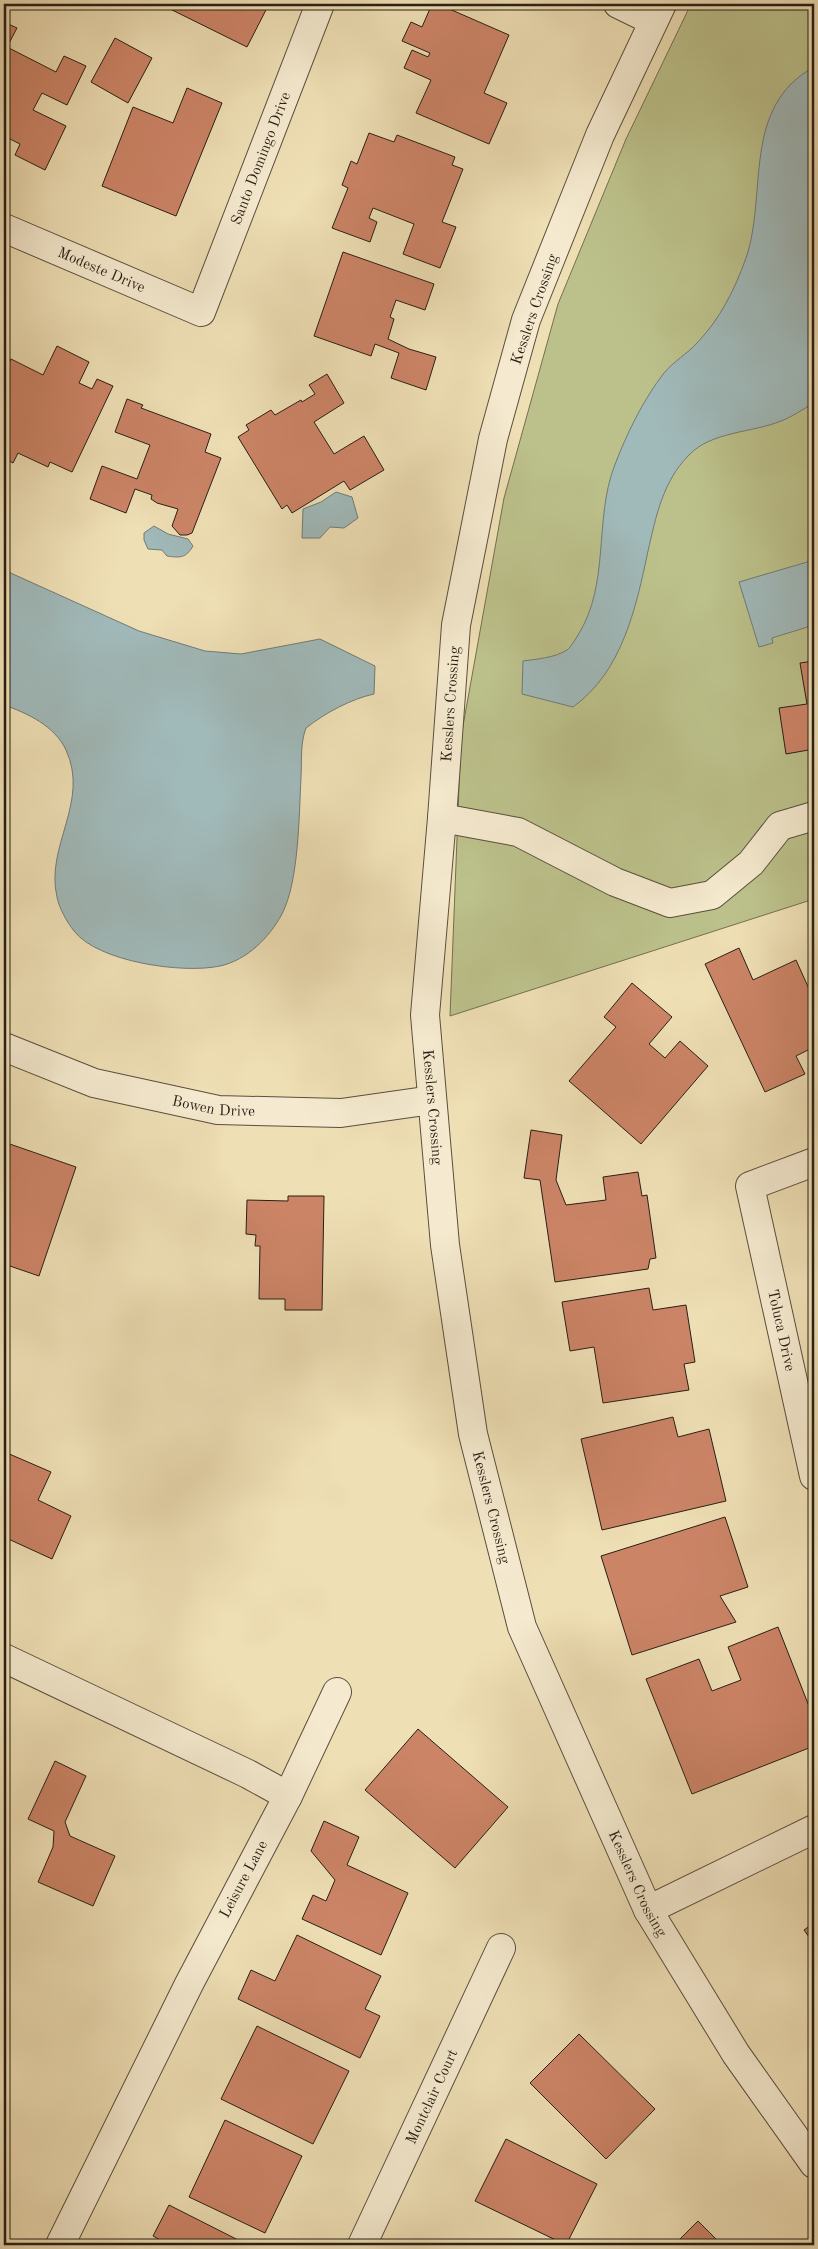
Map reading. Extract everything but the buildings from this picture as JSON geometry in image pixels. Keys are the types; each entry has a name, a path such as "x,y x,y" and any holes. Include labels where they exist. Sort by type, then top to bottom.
{"street":[{"name":"Santo Domingo Drive","path":"201,312 320,4"},
{"path":"618,4 658,12"},
{"name":"Kesslers Crossing","path":"658,12 600,135 526,320 493,439 456,625 425,1015 445,1245 473,1434 522,1627 648,1910 736,2054 814,2164"},
{"name":"Modeste Drive","path":"4,228 201,312"},
{"path":"442,818 518,832 615,882 670,903 712,895 750,864 780,826 814,816"},
{"name":"Bowen Drive","path":"4,1047 94,1083 218,1110 341,1112 432,1100"},
{"name":"Toluca Drive","path":"814,1162 750,1186 814,1476"},
{"path":"4,1658 248,1774 288,1796"},
{"name":"Leisure Lane","path":"60,2245 198,1967 288,1796 337,1692"},
{"path":"648,1910 814,1829"},
{"name":"Montclair Court","path":"373,2241 501,1948"}],"green space":[{"path":"691,4 814,4 814,899 450,1016 461,737 504,498 558,304 626,139"}],"water":[{"path":"814,67 814,403 770,425 733,433 709,441 689,455 673,476 662,500 632,616 615,657 604,676 590,693 573,707 522,694 523,661 540,659 567,650 576,639 588,615 598,574 604,509 614,467 636,418 656,383 705,334 720,314 732,292 746,258 752,233 761,153 766,128 776,105 791,84"},
{"path":"336,492 352,497 358,518 344,528 330,527 320,538 302,538 303,509 321,502"},
{"path":"154,526 168,534 188,539 193,546 188,553 179,557 167,556 162,550 148,549 144,540 144,533"},
{"path":"814,560 814,625 772,638 773,643 759,647 739,582"},
{"path":"4,570 139,631 205,651 241,654 320,639 375,666 374,694 338,707 306,728 302,746 297,847 288,900 271,931 256,947 239,959 220,966 204,968 164,967 142,963 102,951 86,942 74,931 66,919 58,901 55,878 61,842 71,806 73,788 72,769 66,750 48,727 31,716 4,705"}]}
